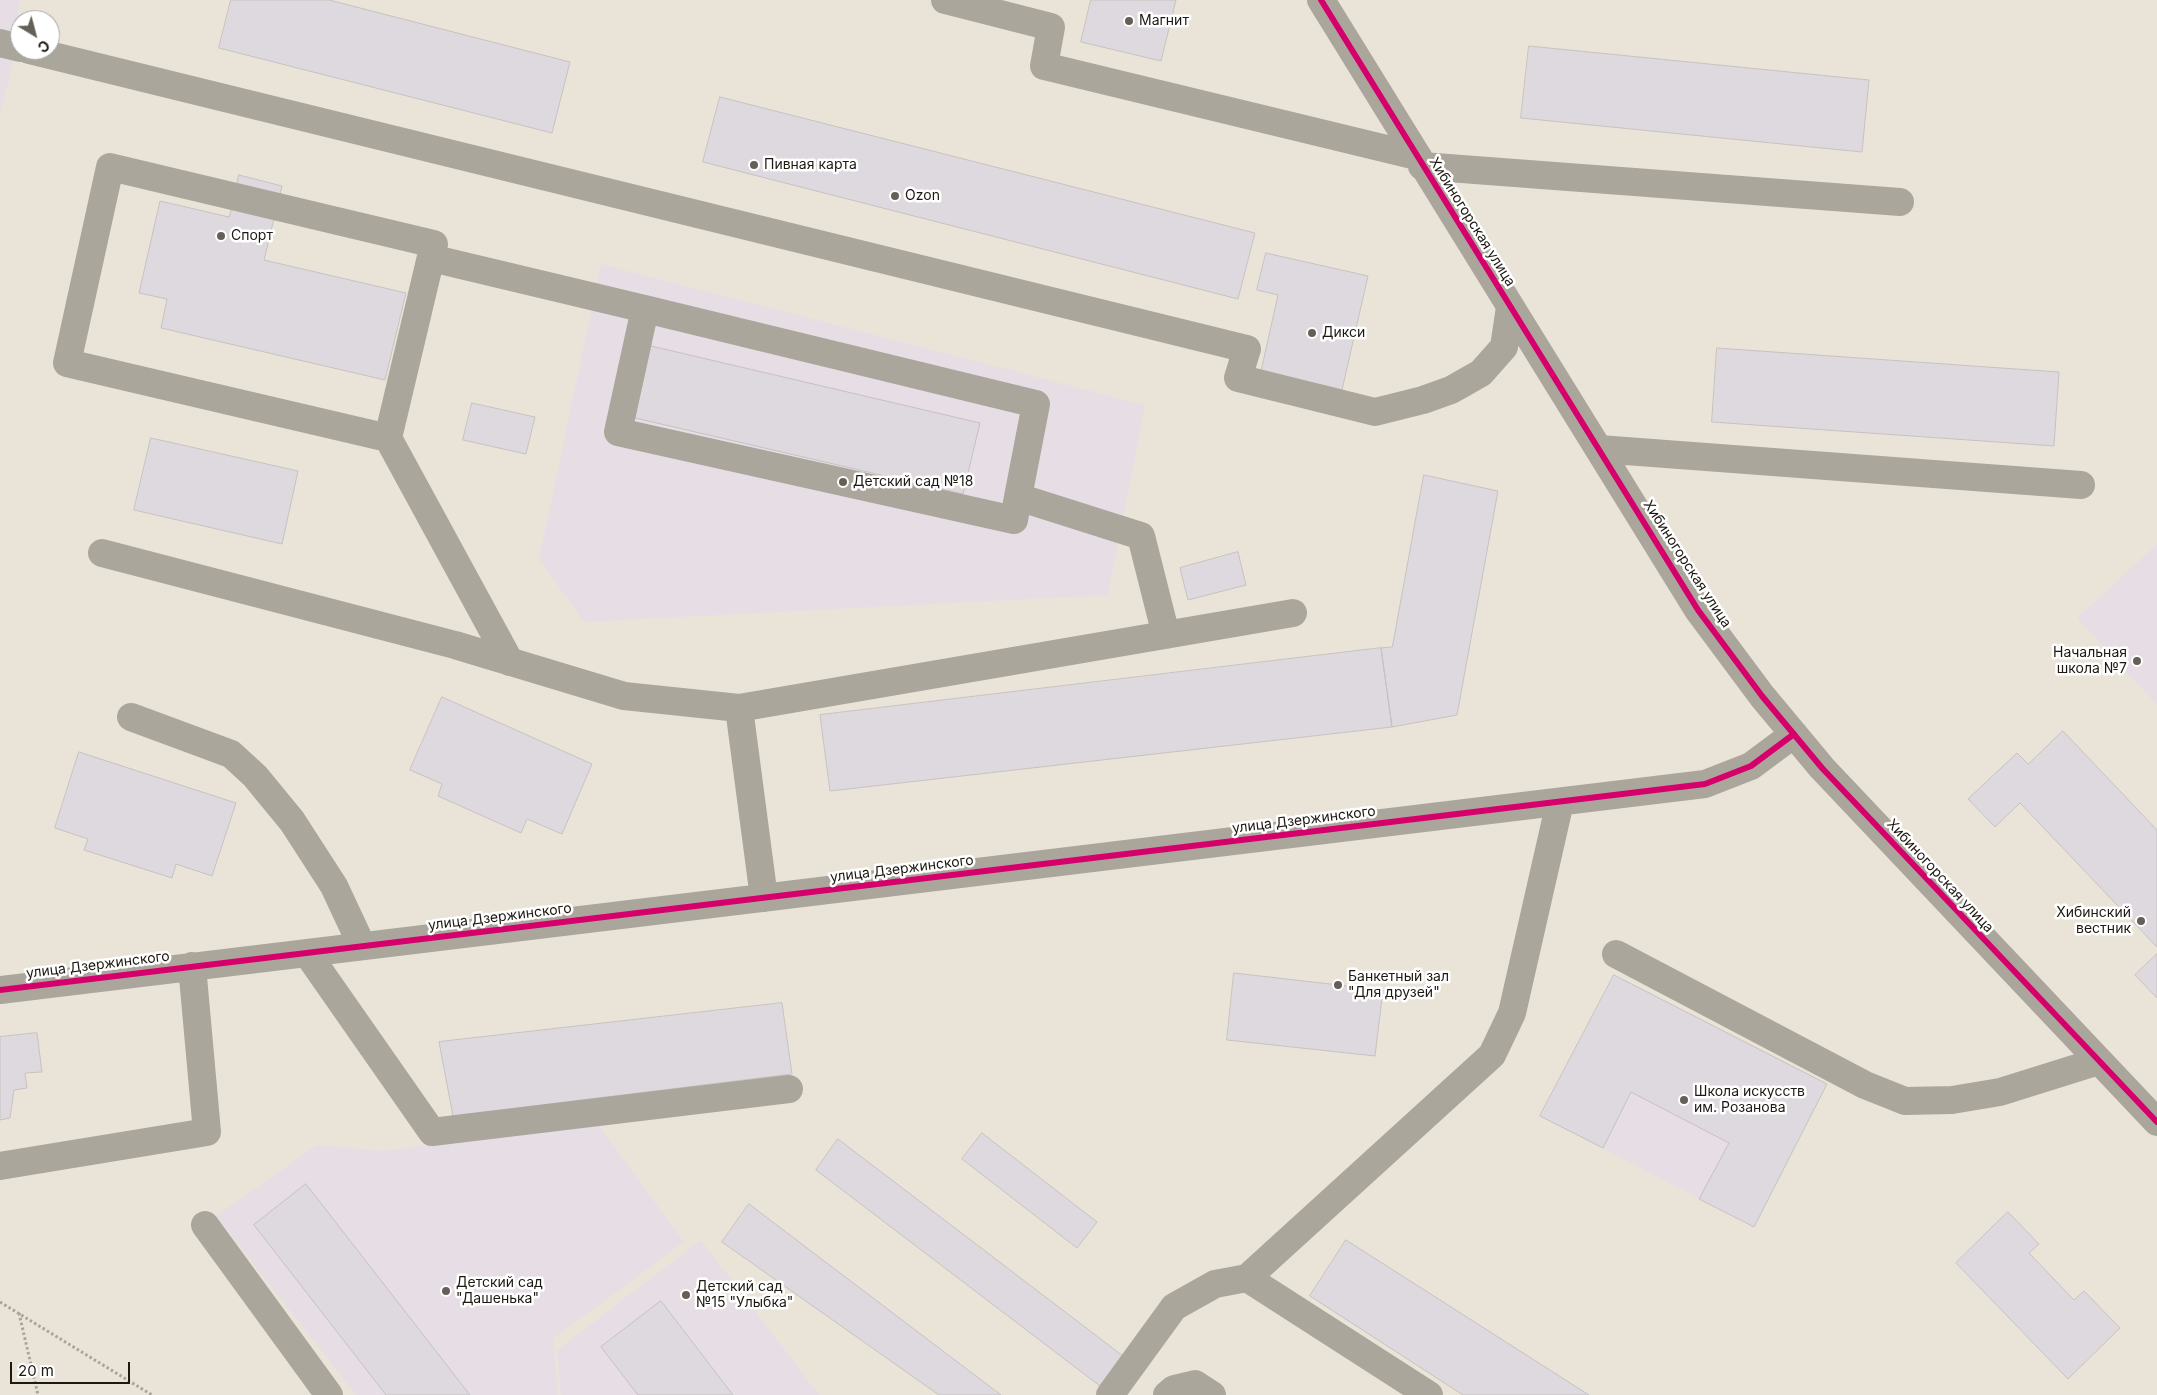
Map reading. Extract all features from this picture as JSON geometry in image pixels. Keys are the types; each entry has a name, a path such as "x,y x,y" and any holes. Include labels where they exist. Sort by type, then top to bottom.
{"street":[{"path":"945,0 1051,27 1044,66 1419,161 1900,202"},
{"name":"Хибиногорская улица","path":"1321,0 1698,610 1762,696 1822,768 1898,850 2157,1122"},
{"path":"60,58 1247,349 1238,378 1375,412 1451,390 1482,373 1504,347 1510,307"},
{"path":"388,438 67,363 110,167 434,244 388,438 510,662"},
{"path":"431,258 645,309 1036,404 1014,520 618,432 645,309"},
{"path":"1599,449 2081,485"},
{"path":"1018,496 1141,536 1166,635"},
{"path":"102,553 510,662 624,696 739,708 1293,613"},
{"path":"739,708 764,898"},
{"path":"131,717 231,754 254,776 292,821 334,886 362,946"},
{"name":"улица Дзержинского","path":"0,990 1705,784 1751,766 1794,734"},
{"path":"1110,1395 1174,1307 1215,1284 1247,1278 1492,1056 1512,1013 1560,802"},
{"path":"307,953 432,1132 789,1088"},
{"path":"1616,954 1865,1085 1905,1101 1952,1100 2000,1092 2099,1061"},
{"path":"0,1166 207,1132 192,966"},
{"path":"205,1225 329,1395"},
{"path":"1247,1278 1429,1395"},
{"path":"1167,1395 1174,1389 1195,1384 1212,1395"}],"path":[{"path":"0,1302 150,1395"},
{"path":"19,1313 38,1395"}],"shaded area":[{"path":"0,0 19,0 19,10 10,10 10,60 14,60 0,115"},
{"name":"Детский сад №18","path":"601,264 1145,405 1108,595 584,622 539,559"},
{"name":"Начальная школа №7","path":"2157,544 2157,705 2077,618"},
{"name":"Школа искусств им. Розанова","path":"1614,975 1827,1084 1754,1227 1540,1116"},
{"name":"Детский сад \"Дашенька\"","path":"597,1123 684,1242 553,1339 558,1395 356,1395 216,1216 317,1145 382,1151"},
{"name":"Детский сад №15 \"Улыбка\"","path":"701,1240 819,1395 561,1395 557,1350"}],"building":[{"path":"231,0 329,0 570,62 552,133 219,48"},
{"name":"Магнит","path":"1091,0 1176,0 1161,61 1081,42"},
{"path":"1529,46 1869,80 1862,152 1521,118"},
{"path":"720,97 1255,233 1238,299 703,162"},
{"path":"239,175 282,186 264,260 406,293 385,380 161,328 167,299 139,293 160,201 229,217"},
{"name":"Дикси","path":"1266,253 1368,276 1342,390 1261,371 1278,295 1257,290"},
{"path":"651,346 980,423 963,494 635,418"},
{"path":"1717,348 2059,372 2054,446 1712,422"},
{"path":"472,403 535,417 526,454 463,440"},
{"path":"151,438 298,471 282,544 134,510"},
{"path":"1424,475 1498,491 1457,715 1392,727 1381,648 1392,647"},
{"path":"1238,552 1246,585 1188,600 1180,568"},
{"path":"1381,648 1392,727 830,791 820,715"},
{"path":"442,697 592,764 562,834 527,819 521,833 438,796 442,784 410,770"},
{"path":"2063,731 2157,830 2157,947 2020,803 1995,827 1968,799 2017,753 2028,764"},
{"path":"79,752 236,803 212,876 176,864 172,878 84,850 88,839 55,828"},
{"path":"2157,954 2157,998 2135,975"},
{"path":"1234,973 1383,990 1375,1056 1227,1040"},
{"name":"Школа искусств им. Розанова","path":"1614,975 1827,1084 1754,1227 1699,1199 1729,1143 1631,1092 1603,1148 1540,1116"},
{"path":"782,1003 792,1074 453,1116 439,1042"},
{"path":"37,1033 42,1072 25,1073 27,1088 14,1090 10,1118 0,1120 0,1037"},
{"path":"982,1133 1097,1222 1077,1248 962,1159"},
{"path":"838,1139 1123,1356 1100,1386 816,1170"},
{"path":"306,1184 470,1395 386,1395 254,1225"},
{"path":"749,1204 1001,1395 939,1395 722,1242"},
{"path":"2008,1212 2039,1244 2029,1253 2074,1300 2084,1291 2120,1328 2068,1379 1956,1263"},
{"path":"1346,1240 1589,1395 1463,1395 1310,1296"},
{"path":"661,1301 733,1395 638,1395 601,1347"}],"cycle path":[{"path":"1321,0 1698,610 1762,696 1822,768 2157,1122"},
{"path":"0,990 1705,784 1751,766 1794,734"}],"place":[{"name":"Магнит","path":"1129,21"},
{"name":"Пивная карта","path":"754,165"},
{"name":"Ozon","path":"895,196"},
{"name":"Спорт","path":"221,236"},
{"name":"Дикси","path":"1312,333"},
{"name":"Детский сад №18","path":"843,482"},
{"name":"Начальная школа №7","path":"2137,661"},
{"name":"Хибинский вестник","path":"2141,921"},
{"name":"Банкетный зал \"Для друзей\"","path":"1338,985"},
{"name":"Школа искусств им. Розанова","path":"1684,1100"},
{"name":"Детский сад \"Дашенька\"","path":"446,1291"},
{"name":"Детский сад №15 \"Улыбка\"","path":"686,1295"}]}
